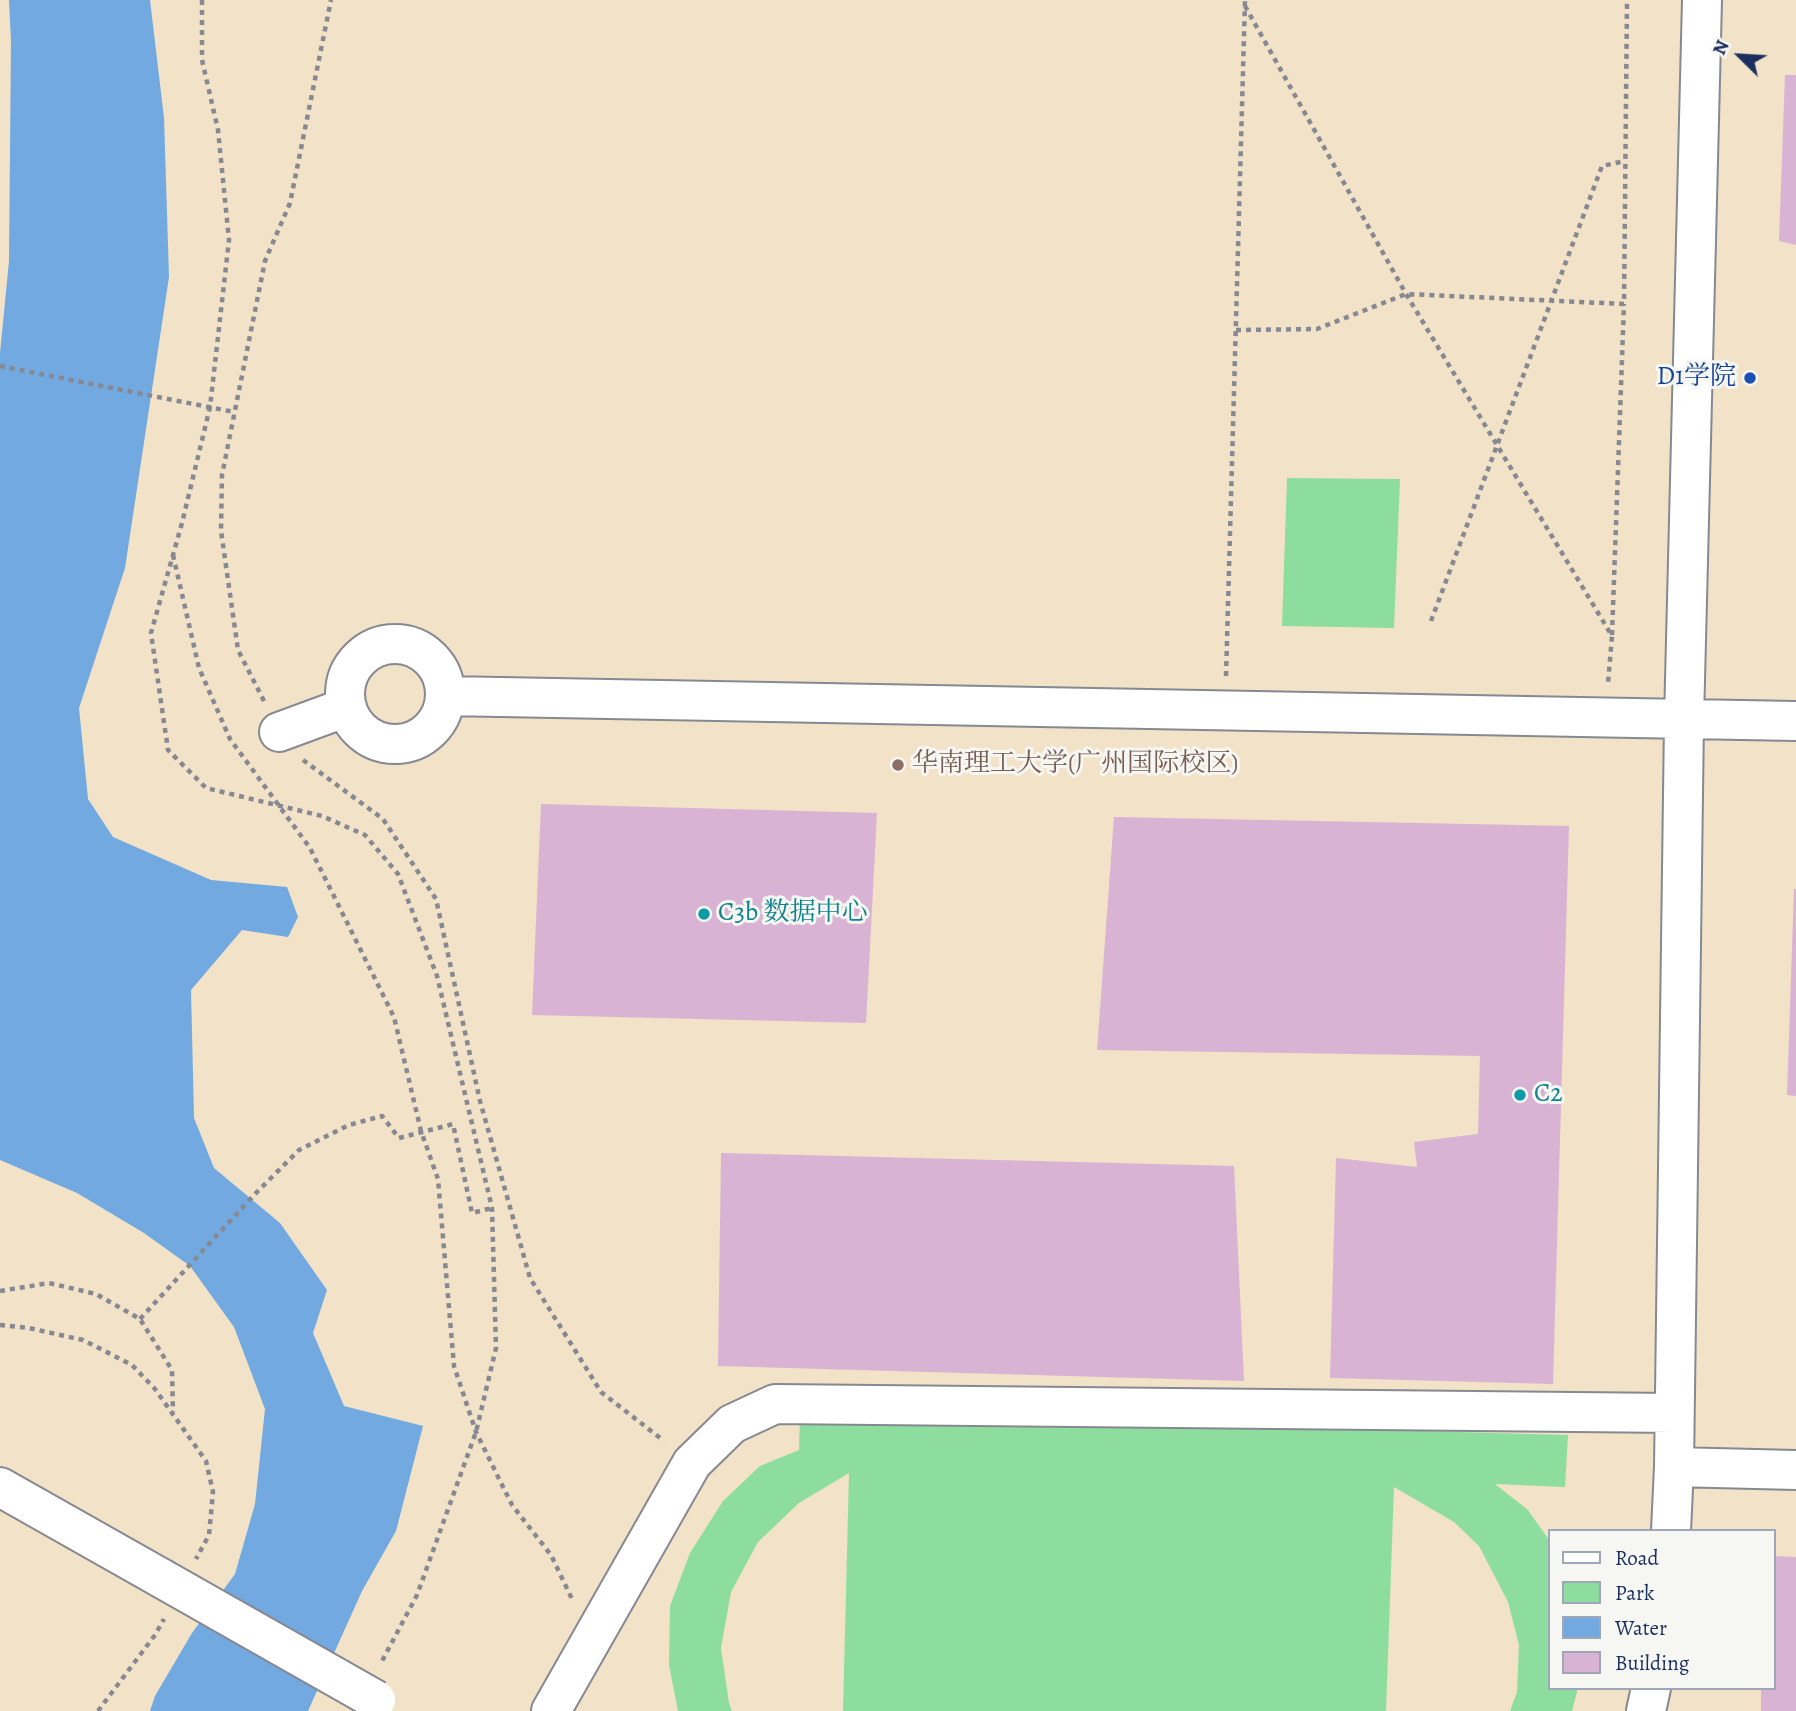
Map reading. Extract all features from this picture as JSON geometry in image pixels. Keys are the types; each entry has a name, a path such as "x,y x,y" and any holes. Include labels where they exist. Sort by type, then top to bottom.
{"street":[{"path":"1671,1529 1684,720 1702,0"},
{"path":"394,643 410,645 431,659 444,680 446,696 442,713 433,727 421,738 404,744 388,744 371,739 358,729 348,715 347,708 344,698 345,682 352,667 363,654 377,646 394,643"},
{"path":"446,696 1796,721"},
{"path":"279,732 347,708"},
{"path":"551,1711 692,1463 732,1424 775,1404 1674,1413"},
{"path":"1674,1467 1796,1470"},
{"path":"0,1487 173,1586 384,1692"},
{"path":"1646,1711 1651,1690"}],"path":[{"path":"202,0 202,60 218,130 229,240 210,407 151,633 168,750 206,788 322,816 365,835 398,874 437,976 492,1208 496,1348 476,1432 384,1692"},
{"path":"331,0 290,203 265,261 222,475 220,531 238,650 279,732 297,756 383,820 436,899 480,1101 530,1279 601,1392 692,1463"},
{"path":"1605,719 1612,636 1624,304 1627,0"},
{"path":"1245,3 1406,294 1612,636"},
{"path":"1225,712 1245,3"},
{"path":"1431,621 1602,166 1625,162"},
{"path":"1236,330 1317,329 1406,294 1624,304"},
{"path":"0,366 234,412"},
{"path":"173,555 199,668 230,739 310,848 394,1017 421,1131 438,1179 454,1366 476,1432 512,1505 551,1555 593,1641"},
{"path":"140,1319 299,1150 349,1125 382,1116 399,1138 453,1124 472,1213 492,1208"},
{"path":"0,1291 49,1283 96,1294 140,1319 172,1370 173,1412"},
{"path":"0,1325 29,1328 83,1340 132,1365 173,1412 206,1461 213,1492 209,1535 173,1586 155,1635 98,1711"}],"green space":[{"path":"1287,478 1400,479 1394,628 1282,626"},
{"path":"800,1414 1568,1435 1565,1487 1495,1484 1528,1510 1548,1539 1548,1690 1577,1690 1572,1711 1510,1711 1517,1692 1519,1645 1508,1602 1479,1546 1454,1522 1394,1487 1386,1711 843,1711 849,1473 799,1503 758,1542 731,1592 721,1648 732,1711 678,1711 669,1665 670,1606 690,1553 723,1501 760,1466 799,1450"}],"water":[{"path":"9,0 150,0 164,118 169,277 125,568 79,708 88,799 113,837 211,880 287,887 298,917 288,937 242,930 191,990 194,1118 214,1168 280,1223 327,1290 313,1333 344,1406 423,1426 396,1531 362,1591 308,1711 150,1711 155,1696 192,1633 235,1574 255,1504 265,1409 234,1327 190,1266 144,1233 77,1193 0,1160 0,353 9,261"}],"building":[{"path":"1785,75 1796,75 1796,245 1779,241"},
{"name":"C3b 数据中心","path":"541,804 877,813 866,1023 532,1015"},
{"name":"C2","path":"1114,817 1569,826 1553,1384 1330,1378 1336,1158 1417,1167 1414,1142 1478,1134 1480,1056 1097,1050"},
{"path":"1796,889 1796,1096 1787,1095"},
{"path":"721,1153 1234,1166 1244,1381 718,1366"},
{"path":"1775,1556 1796,1557 1796,1711 1761,1711 1761,1690 1775,1690"}],"place":[{"name":"D1学院","path":"1750,378"},
{"name":"华南理工大学(广州国际校区)","path":"898,765"},
{"name":"C3b 数据中心","path":"704,914"},
{"name":"C2","path":"1520,1095"}]}
